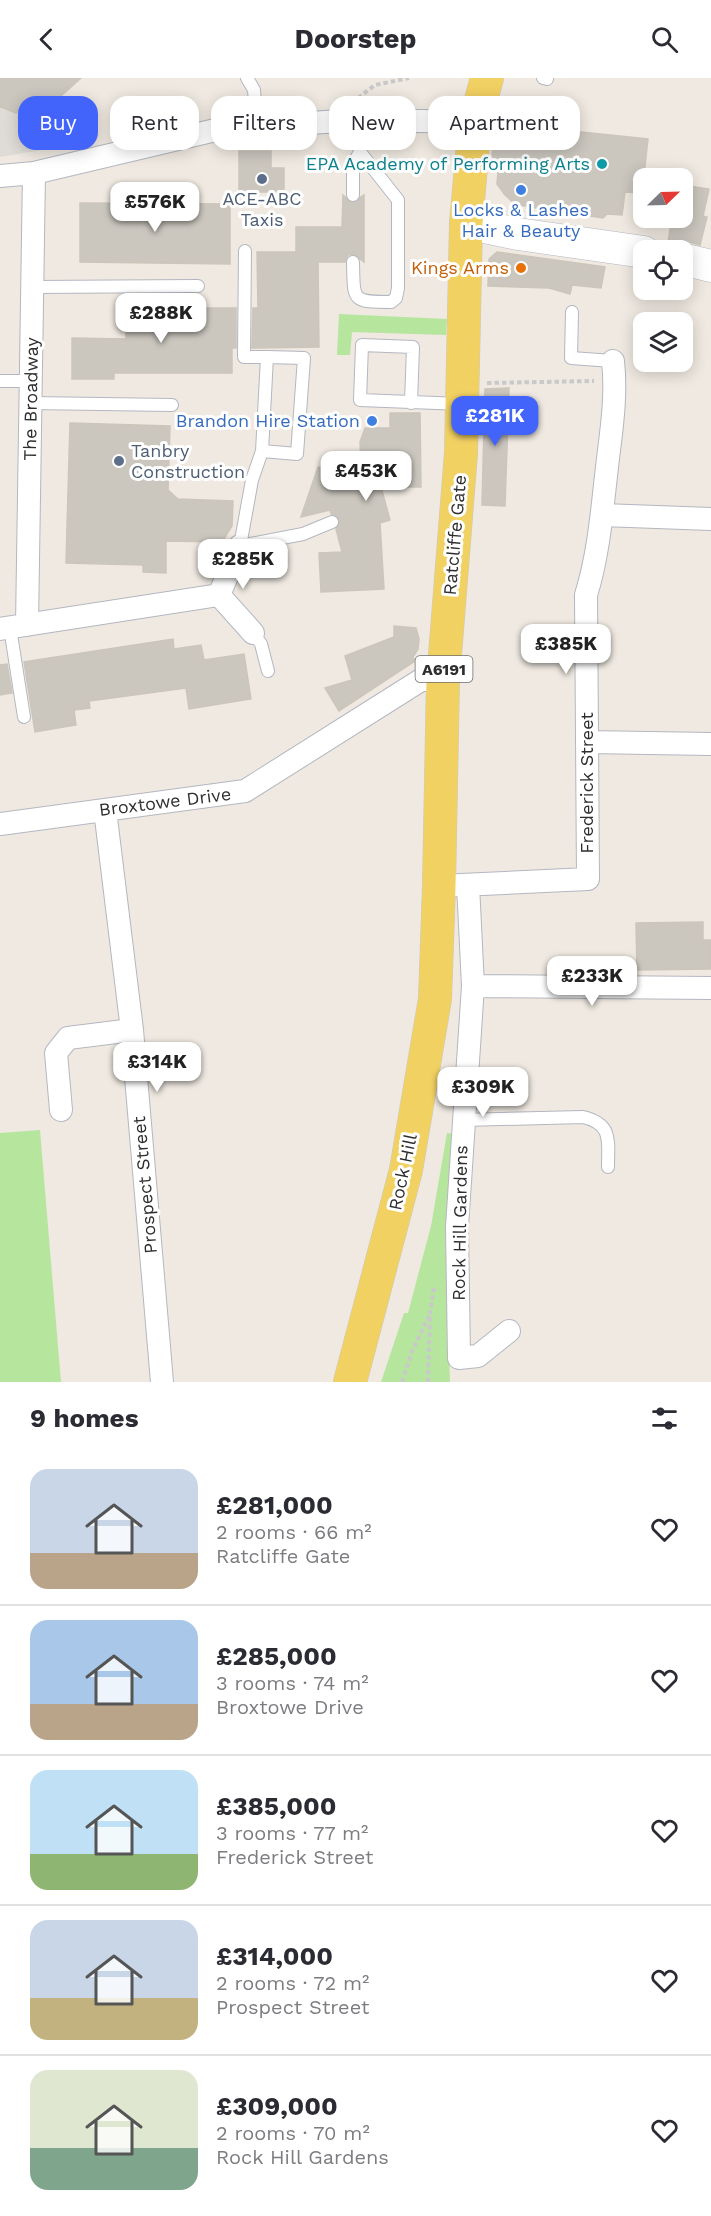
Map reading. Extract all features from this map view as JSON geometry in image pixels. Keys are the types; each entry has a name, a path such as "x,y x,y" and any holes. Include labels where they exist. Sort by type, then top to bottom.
{"main road":[{"name":"Ratcliffe Gate","path":"482,96 487,78"},
{"name":"Ratcliffe Gate","path":"454,886 443,680 463,404 466,223 473,150"},
{"name":"Rock Hill","path":"350,1382 406,1170 454,886"}],"street":[{"path":"317,122 329,122"},
{"path":"0,176 34,173 211,131"},
{"name":"The Broadway","path":"12,627 31,392 34,173"},
{"path":"466,223 518,234 633,250"},
{"path":"693,262 711,266"},
{"name":"Frederick Street","path":"454,886 588,879 586,595 595,568 602,515 614,372"},
{"path":"602,515 711,519"},
{"path":"219,595 240,546"},
{"path":"12,627 219,595"},
{"path":"219,595 253,633"},
{"name":"Broxtowe Drive","path":"0,824 245,791 421,681 443,680"},
{"path":"587,742 711,744"},
{"name":"Prospect Street","path":"105,810 132,1030 162,1382"},
{"name":"Rock Hill Gardens","path":"454,886 473,986 457,1227 459,1358 478,1356 509,1331"},
{"path":"473,986 711,988"},
{"path":"61,1110 56,1053 68,1038 132,1030"}],"lane":[{"path":"247,78 254,90 254,96"},
{"path":"353,193 353,164 360,152 398,200 396,298 391,302 364,302 358,299 353,290 353,262"},
{"path":"245,251 244,357 304,358 297,454 262,451"},
{"path":"32,287 198,286"},
{"path":"572,312 571,358 614,372"},
{"path":"411,403 413,347 362,345 360,400 411,403 463,404"},
{"path":"267,357 262,451 252,480 240,546 303,534 332,522"},
{"path":"0,381 31,392 172,405"},
{"path":"12,627 24,717"},
{"path":"253,633 261,644 268,671"},
{"path":"463,1120 582,1117 594,1120 601,1123 608,1138 608,1167"}],"path":[{"path":"325,122 375,85 409,78"},
{"path":"490,383 580,380 614,372"},
{"path":"402,1382 412,1351 430,1313"}],"green space":[{"path":"339,314 447,319 446,335 352,332 350,355 337,355"},
{"path":"40,1130 61,1382 0,1382 0,1133"},
{"path":"447,1133 455,1134 445,1228 450,1382 381,1382 404,1313 408,1313 431,1226"}],"shaded area":[{"path":"0,108 18,112 18,150 41,150 0,157"}],"building":[{"path":"0,78 81,78 61,96 18,96 18,112 16,113 0,107"},
{"name":"EPA Academy of Performing Arts","path":"580,132 648,139 645,168 633,168 633,192 625,192 622,215 607,214 603,218 515,204 497,184 498,172 493,150 580,150"},
{"name":"ACE-ABC Taxis","path":"239,151 271,151 271,168 284,168 284,192 239,192"},
{"path":"693,187 709,189 703,216 707,217 700,245 693,243 693,240 668,240 670,228 693,228"},
{"path":"343,195 352,203 364,195 364,262 353,254 348,255 345,262 318,262 319,347 252,348 253,308 258,308 257,252 296,252 296,227 342,227"},
{"path":"80,203 230,204 230,264 80,262"},
{"name":"Kings Arms","path":"497,252 605,267 601,288 572,285 570,294 549,288 488,286 489,259"},
{"path":"126,308 236,308 236,348 232,348 232,373 114,373 114,379 72,379 72,338 126,339"},
{"path":"509,388 505,506 482,505 485,389"},
{"path":"390,413 420,413 421,487 381,487 390,520 380,523 384,589 321,592 319,553 342,552 336,529 340,522 330,510 301,517 318,467 335,473 361,467 360,442 365,428 390,428"},
{"path":"70,423 170,426 168,490 178,499 233,501 232,526 222,542 166,541 166,573 143,572 143,565 66,563"},
{"path":"394,626 416,628 419,639 418,649 413,657 415,661 339,711 325,688 352,680 345,656 394,637"},
{"path":"173,639 174,649 201,645 204,660 244,654 251,699 189,709 186,688 89,701 90,708 74,710 76,725 35,732 24,662"},
{"path":"7,664 12,693 0,695 0,665"},
{"path":"703,922 703,940 711,940 711,969 637,970 636,923"}],"place":[{"name":"EPA Academy of Performing Arts","path":"602,164"},
{"name":"ACE-ABC Taxis","path":"262,179"},
{"name":"Locks & Lashes Hair & Beauty","path":"521,190"},
{"name":"Kings Arms","path":"521,268"},
{"name":"Brandon Hire Station","path":"372,421"},
{"name":"Tanbry Construction","path":"119,461"}]}
